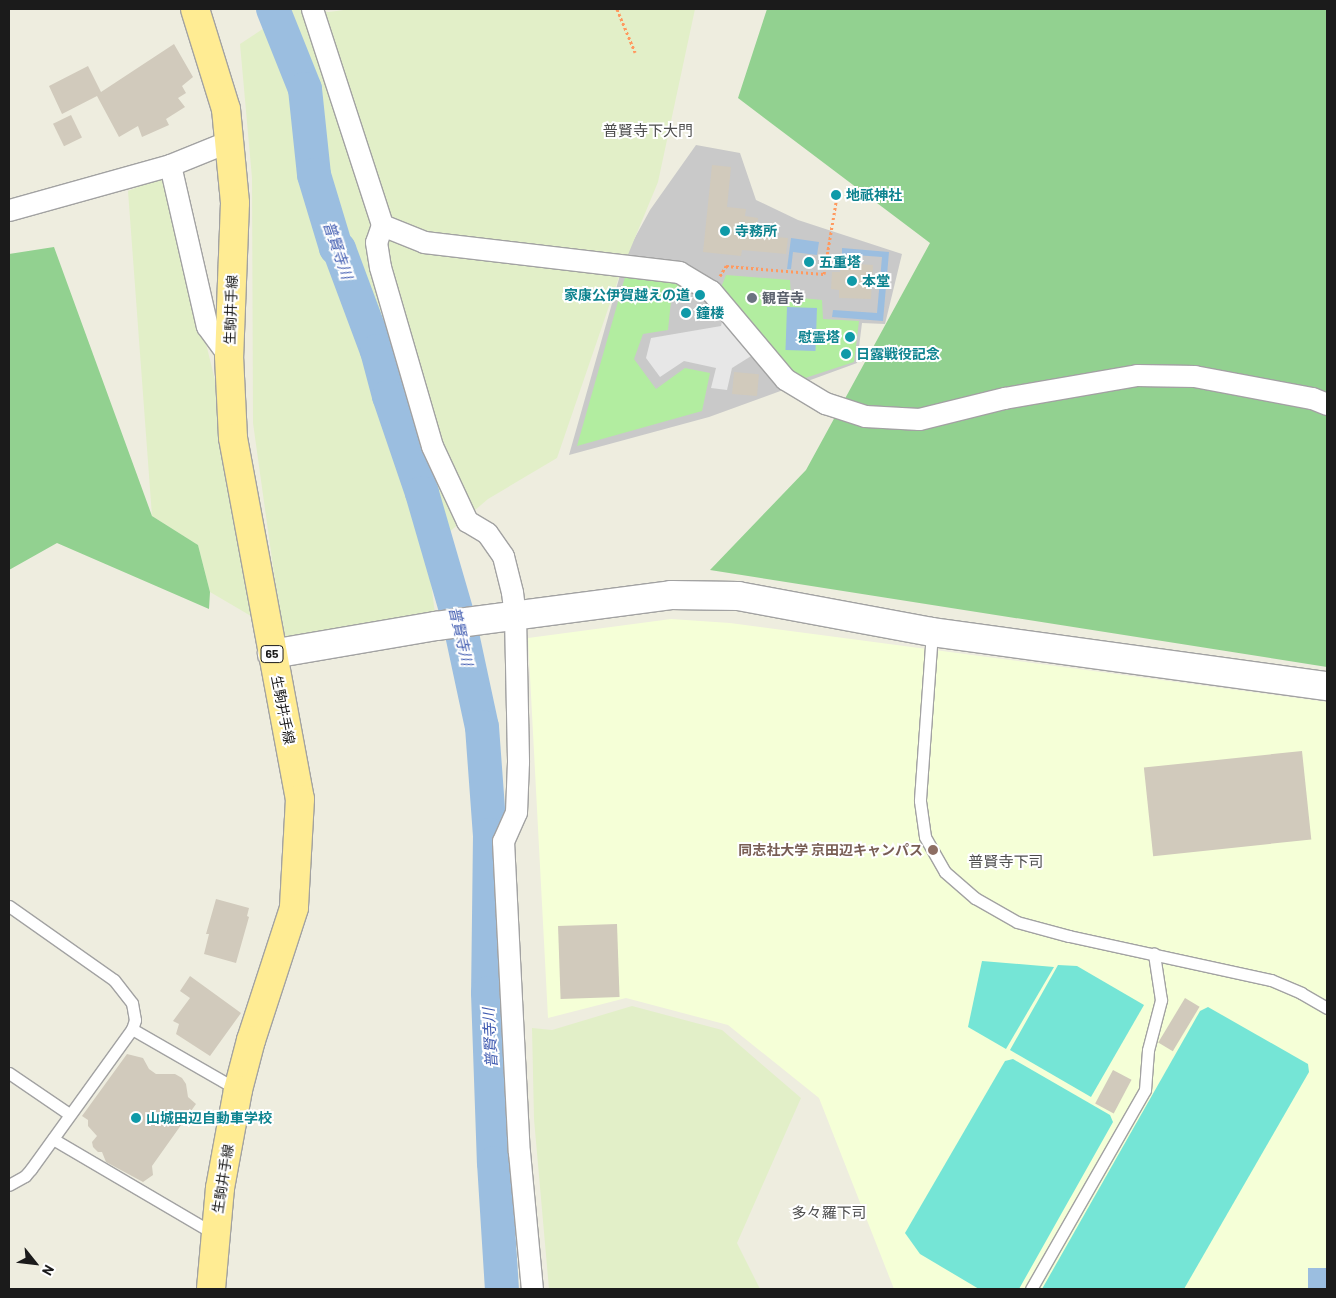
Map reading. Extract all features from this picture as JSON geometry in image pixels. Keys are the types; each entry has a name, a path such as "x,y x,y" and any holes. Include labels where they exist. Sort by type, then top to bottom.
{"main road":[{"name":"生駒井手線","path":"201,11 226,109 236,203 229,356 233,438 300,799 294,908 251,1040 238,1090 220,1188 211,1289"}],"street":[{"path":"312,9 382,225 376,242 380,267 432,446 467,521 487,534 503,556 518,762 516,812 503,841 519,1152 532,1289"},
{"path":"9,210 170,165 229,141"},
{"path":"170,165 207,326 229,356"},
{"path":"382,225 424,242 679,272 711,291 785,379 825,403 864,416 919,419 1004,398 1137,375 1194,376 1312,398 1327,404"},
{"path":"272,654 436,626 671,595 738,596 932,632 1327,686"}],"lane":[{"path":"932,632 920,801 925,837 945,872 975,898 1017,922 1069,936 1271,980 1301,993 1327,1008"},
{"path":"9,906 105,972 121,987 135,1010 132,1029 25,1176 9,1185"},
{"path":"1031,1289 1145,1090 1148,1050 1161,1000 1154,954"},
{"path":"132,1029 238,1090"},
{"path":"9,1072 69,1114"},
{"path":"52,1139 215,1234"}],"path":[{"path":"616,9 635,52"},
{"path":"711,291 726,266 824,274 836,202"}],"shaded area":[{"path":"293,9 329,12 351,9 695,9 658,182 620,274 557,458 488,499 427,551 435,614 283,638 253,423 252,178 240,44"},
{"name":"観音寺","path":"696,145 740,153 756,200 798,220 902,254 885,324 862,323 857,363 709,417 569,455 626,254 650,210"},
{"path":"165,176 224,417 251,616 210,592 198,545 152,516 128,191"},
{"path":"791,238 819,242 817,255 793,252 791,269 787,269"},
{"path":"842,248 889,252 883,321 832,317 833,310 877,313 882,257 842,254"},
{"path":"787,307 817,308 815,351 785,350"},
{"path":"724,313 756,353 732,368 727,390 711,388 716,368 684,361 660,377 646,358 651,338 721,326"},
{"name":"同志社大学 京田辺キャンパス","path":"671,619 730,623 1327,702 1327,1289 894,1289 819,1098 728,1025 626,998 548,1018 528,638"},
{"path":"982,961 1054,967 1006,1049 968,1027"},
{"path":"1058,965 1077,966 1144,1005 1091,1097 1010,1050"},
{"path":"632,1006 722,1030 801,1098 737,1243 760,1289 549,1289 534,1119 532,1028 552,1030"},
{"path":"1208,1007 1308,1064 1309,1072 1184,1289 1042,1289 1200,1011"},
{"path":"1013,1059 1110,1115 1113,1122 1019,1289 979,1289 920,1254 905,1233 1005,1061"},
{"path":"1308,1268 1327,1268 1327,1289 1308,1289"}],"green space":[{"path":"767,9 1327,9 1327,667 710,570 806,470 930,243 738,98"},
{"path":"54,247 152,516 198,545 210,592 209,609 57,543 9,570 9,254"},
{"path":"726,275 790,280 791,297 822,300 823,319 859,321 854,362 802,379 793,375 720,290"},
{"path":"625,277 682,279 679,295 671,301 668,330 643,334 634,359 656,389 685,368 710,373 702,411 577,446"}],"building":[{"path":"174,44 193,77 182,86 186,93 178,98 185,107 166,119 169,125 142,137 138,126 119,137 97,96 62,114 49,86 88,66 101,92"},
{"path":"71,115 82,137 64,146 53,124"},
{"path":"712,165 731,167 727,207 746,209 745,216 758,218 757,228 776,230 775,237 788,238 786,254 742,250 741,256 703,252"},
{"name":"本堂","path":"841,263 873,265 871,299 839,298 839,290 831,289 832,272 840,272"},
{"path":"734,372 759,374 757,396 732,394"},
{"path":"1302,751 1311,840 1153,856 1144,768"},
{"path":"216,899 249,908 247,916 249,917 236,963 204,954 209,934 206,934"},
{"path":"617,924 620,997 561,999 558,926"},
{"path":"190,976 241,1013 210,1056 176,1034 179,1024 173,1021 190,998 180,991"},
{"path":"1185,998 1200,1007 1173,1051 1158,1043"},
{"name":"山城田辺自動車学校","path":"127,1054 143,1058 149,1069 156,1074 175,1074 182,1078 186,1084 188,1097 196,1104 152,1166 153,1175 143,1182 106,1162 102,1152 98,1152 93,1147 92,1142 97,1136 88,1126 88,1120 82,1116"},
{"path":"1113,1070 1132,1080 1114,1113 1095,1104"}],"waterway":[{"name":"普賢寺川","path":"273,9 305,89 314,175 336,248 339,249 377,351 389,396 422,493 459,620 482,727 490,835 488,993 494,1163 502,1289"}],"place":[{"name":"地祇神社","path":"836,195"},
{"name":"寺務所","path":"725,231"},
{"name":"五重塔","path":"809,262"},
{"name":"本堂","path":"852,281"},
{"name":"家康公伊賀越えの道","path":"700,295"},
{"name":"観音寺","path":"752,298"},
{"name":"鐘楼","path":"686,313"},
{"name":"慰霊塔","path":"850,337"},
{"name":"日露戦役記念","path":"846,354"},
{"name":"同志社大学 京田辺キャンパス","path":"933,850"},
{"name":"山城田辺自動車学校","path":"136,1118"}],"district":[{"name":"普賢寺下大門","path":"648,131"},
{"name":"普賢寺下司","path":"1006,862"},
{"name":"多々羅下司","path":"829,1213"}]}
